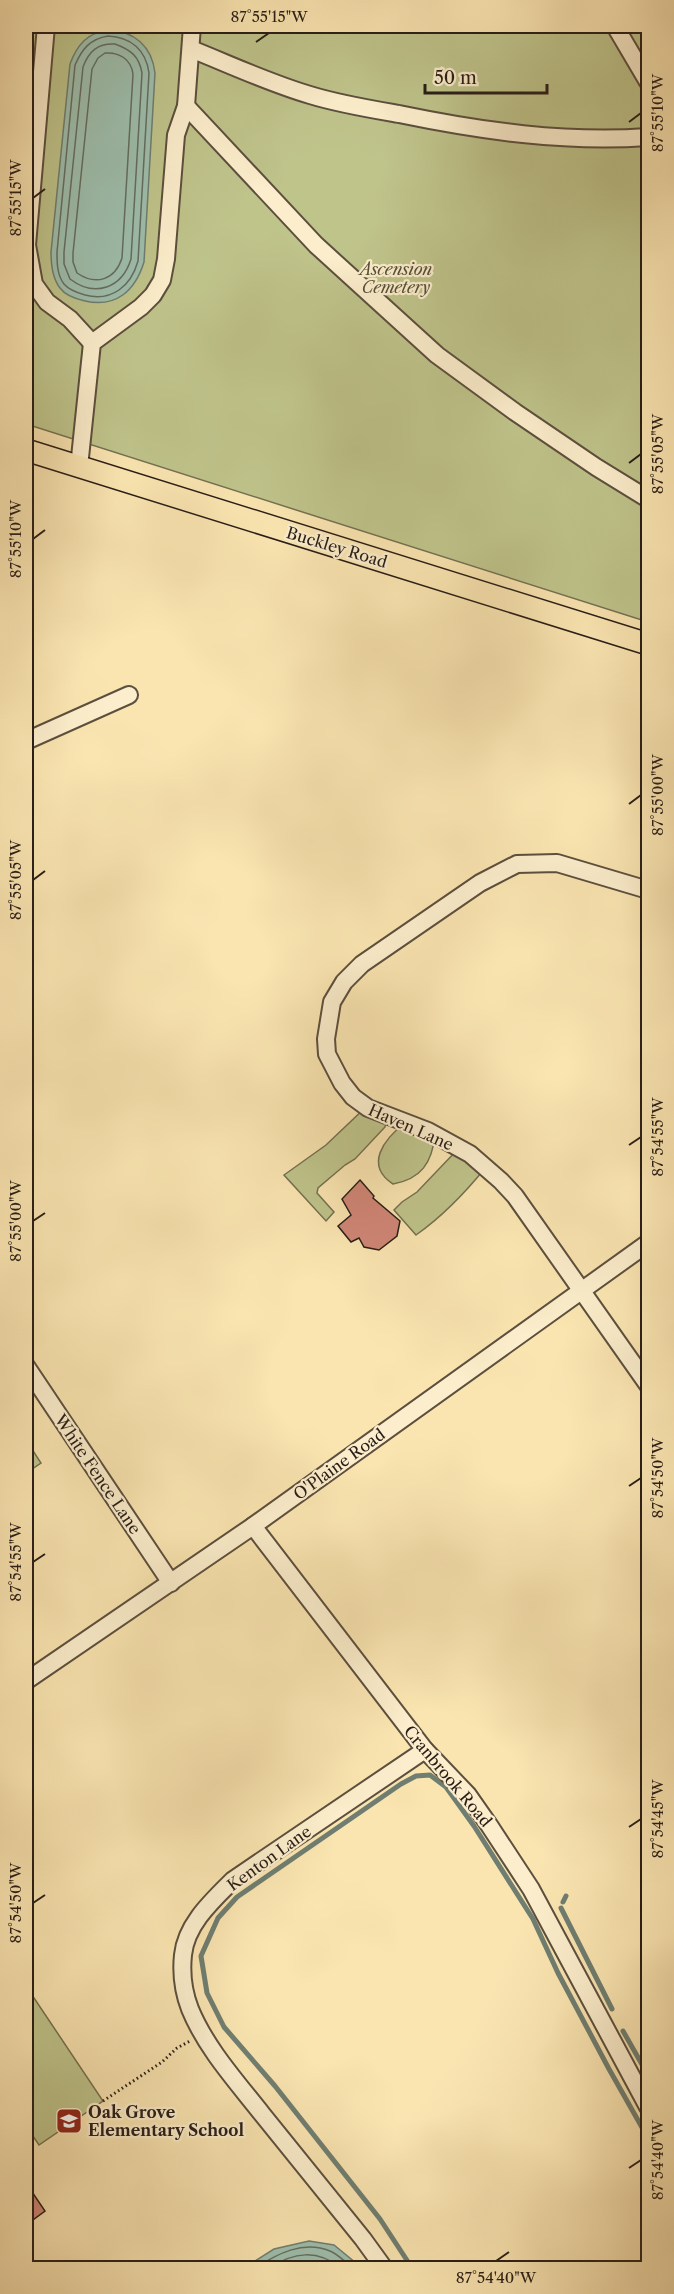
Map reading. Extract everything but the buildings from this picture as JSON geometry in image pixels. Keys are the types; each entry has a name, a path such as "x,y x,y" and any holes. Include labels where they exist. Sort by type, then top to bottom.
{"main road":[{"name":"Buckley Road","path":"26,450 648,644"}],"street":[{"path":"46,26 27,245 34,284 47,302 70,319 92,343"},
{"path":"79,467 92,343 141,307 153,296 162,280 166,260 176,135 186,106 192,26"},
{"path":"615,26 648,82"},
{"path":"191,49 276,84 312,96 442,123 571,138 614,139 648,136"},
{"path":"186,106 316,244 416,338 515,412 648,499"},
{"path":"26,741 129,695"},
{"name":"Haven Lane","path":"648,890 557,863 517,864 480,883 362,964 344,981 332,1002 326,1039 327,1054 342,1083 353,1097 368,1108 428,1131 470,1154 515,1196 648,1385"},
{"name":"O'Plaine Road","path":"26,1681 253,1526 648,1243"},
{"name":"White Fence Lane","path":"26,1366 171,1583"},
{"name":"Cranbrook Road","path":"253,1526 425,1750 468,1794 531,1889 648,2107"},
{"name":"Kenton Lane","path":"384,2268 225,2068 202,2034 190,2008 182,1981 183,1952 195,1923 212,1901 233,1880 425,1750"}],"path":[{"path":"103,2101 162,2062 177,2048 202,2034"}],"green space":[{"name":"Ascension Cemetery","path":"26,26 648,26 648,622 26,424"},
{"path":"366,1107 386,1118 385,1127 355,1159 318,1188 317,1193 334,1212 326,1221 284,1175 326,1145"},
{"path":"405,1123 435,1135 428,1161 418,1174 403,1182 393,1184 384,1177 380,1169 380,1152 390,1137"},
{"path":"459,1148 486,1167 453,1204 416,1235 394,1210 417,1192"},
{"path":"26,1440 41,1463 26,1473"},
{"path":"26,1986 103,2101 39,2145 26,2126"}],"water":[{"path":"108,30 126,33 140,42 150,55 155,73 144,262 130,289 123,295 106,302 96,303 74,298 62,290 54,275 51,252 70,64 84,41 94,34"},
{"path":"309,2241 334,2245 362,2268 244,2268 274,2249"}],"waterway":[{"path":"412,2268 380,2219 275,2086 224,2027 207,1993 201,1956 218,1918 237,1897 401,1784 416,1776 430,1775 446,1787 474,1826 533,1919 558,1973 648,2138"},
{"path":"563,1902 566,1896"},
{"path":"561,1908 612,2009"},
{"path":"623,2031 648,2075"}],"place":[{"name":"Oak Grove Elementary School","path":"69,2121"}]}
